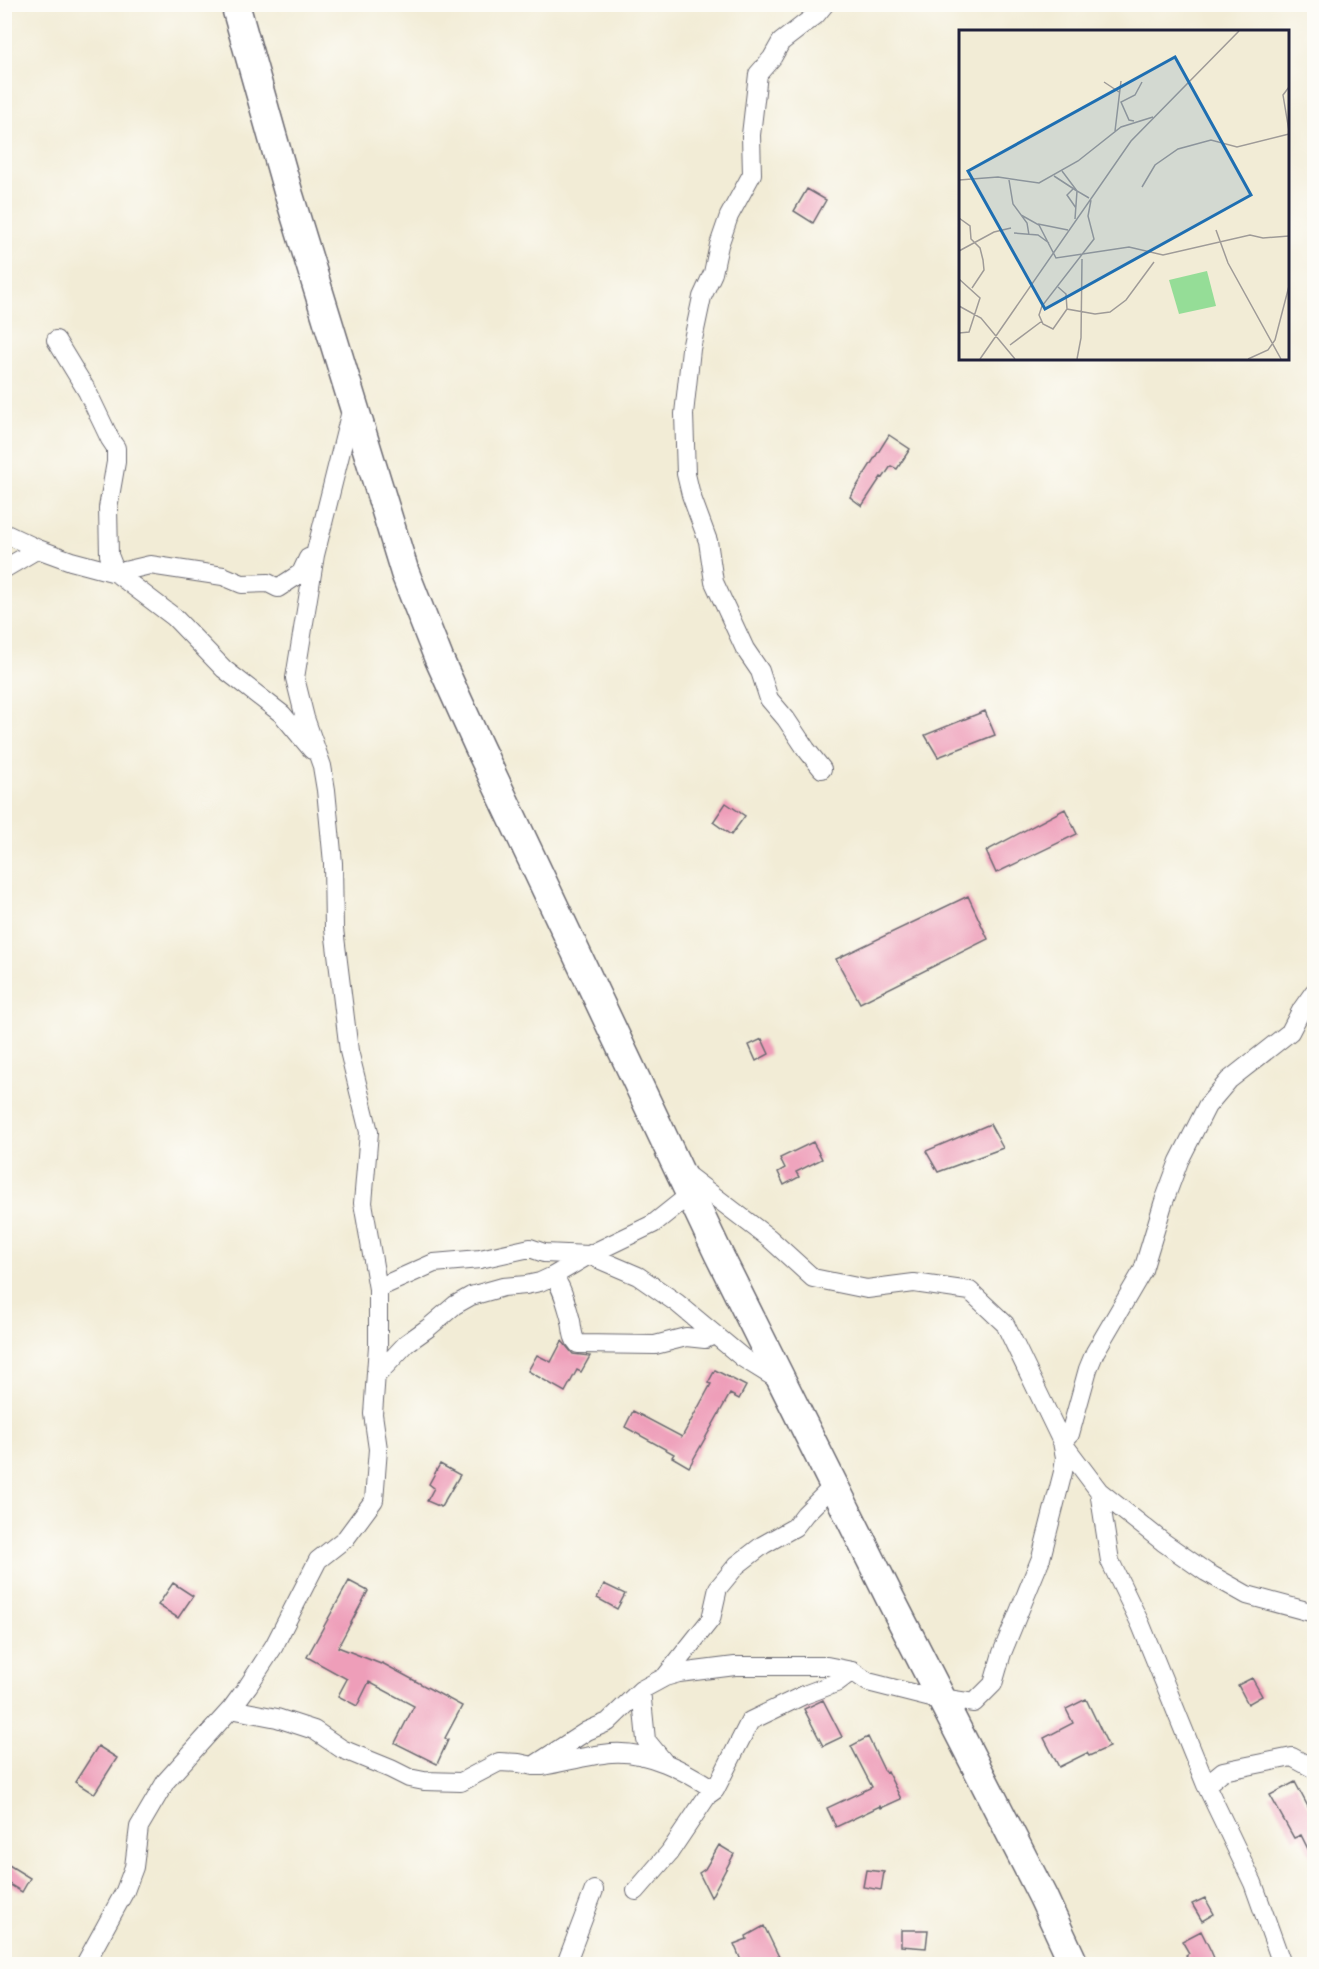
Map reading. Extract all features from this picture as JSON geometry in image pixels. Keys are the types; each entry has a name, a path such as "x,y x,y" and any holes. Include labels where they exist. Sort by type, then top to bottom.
{"main road":[{"path":"235,4 289,195 405,573 439,659 691,1197 941,1698 1043,1896 1074,1965"}],"street":[{"path":"822,770 769,699 760,671 745,649 714,582 708,541 691,495 686,474 684,414 691,349 702,297 713,273 719,244 729,216 752,174 751,135 758,74 772,58 781,42 816,15 825,4"},
{"path":"56,340 87,391 116,448 116,462 108,508 110,555 116,573"},
{"path":"85,1965 125,1891 134,1867 139,1827 166,1780 231,1709 274,1646 318,1560 346,1538 374,1500 378,1449 373,1414 378,1346 378,1288 363,1203 368,1168 369,1132 350,1050 343,1002 334,929 333,863 322,766 305,718 295,678 315,555 353,403"},
{"path":"4,533 71,561 116,573 174,617 224,669 282,714 307,742 322,766"},
{"path":"4,569 38,549"},
{"path":"116,573 150,564 223,576 242,584 268,583 278,588 301,573 308,558 315,555"},
{"path":"1062,1442 1070,1434 1095,1352 1143,1270 1179,1161 1207,1106 1228,1080 1290,1032 1314,992"},
{"path":"677,1167 769,1238 813,1278 867,1289 914,1283 970,1291 1005,1324 1062,1442 1099,1491 1163,1542 1206,1572 1247,1595 1314,1613"},
{"path":"376,1376 407,1343 455,1305 471,1296 503,1287 526,1286 554,1276 589,1255 653,1224 683,1200 691,1197"},
{"path":"378,1288 434,1263 480,1259 530,1248 544,1253 589,1255 638,1276 677,1303 743,1358 782,1382"},
{"path":"554,1276 560,1283 571,1318 574,1340 578,1344 655,1345 686,1336 705,1338 714,1335"},
{"path":"533,1766 587,1731 608,1722 641,1690 665,1677 735,1666 827,1666 852,1671 868,1682 931,1698 974,1703 993,1684 1002,1653 1041,1558 1063,1472 1065,1457 1062,1442"},
{"path":"665,1677 711,1619 718,1588 737,1565 763,1545 795,1527 834,1485"},
{"path":"1099,1491 1110,1561 1141,1625 1206,1785 1253,1883 1282,1965"},
{"path":"636,1890 669,1853 708,1796 715,1790 750,1721 804,1695 836,1683 852,1671"},
{"path":"641,1690 646,1740 664,1762"},
{"path":"231,1709 278,1718 314,1730 342,1749 391,1768 410,1779 461,1782 499,1762 543,1766 614,1753 664,1762 715,1790"},
{"path":"1206,1785 1223,1771 1292,1757 1314,1769"},
{"path":"566,1965 594,1890"}],"building":[{"path":"807,189 826,200 813,223 794,211"},
{"path":"889,435 910,449 897,469 891,466 883,478 881,477 862,506 850,497"},
{"path":"985,711 995,735 938,757 925,735"},
{"path":"726,803 745,816 731,835 713,822"},
{"path":"1065,809 1077,834 996,873 986,851"},
{"path":"968,896 988,939 860,1003 836,959"},
{"path":"762,1039 769,1054 756,1061 749,1045"},
{"path":"990,1124 1003,1148 938,1172 926,1151"},
{"path":"813,1142 822,1159 796,1172 799,1177 784,1185 778,1172 785,1168 780,1158"},
{"path":"562,1341 573,1354 590,1356 581,1372 577,1370 565,1392 528,1371 537,1355 551,1362"},
{"path":"715,1370 746,1386 739,1399 730,1394 689,1467 672,1457 674,1454 625,1427 633,1411 682,1437 711,1384 708,1383"},
{"path":"440,1464 460,1475 441,1507 427,1501 434,1488 429,1484"},
{"path":"349,1581 368,1591 338,1647 382,1663 462,1706 445,1738 448,1740 437,1764 395,1743 414,1706 369,1682 357,1706 338,1696 347,1679 307,1657"},
{"path":"173,1583 193,1596 178,1618 158,1605"},
{"path":"604,1584 625,1594 617,1609 597,1598"},
{"path":"1252,1678 1262,1696 1248,1704 1238,1685"},
{"path":"1086,1699 1109,1747 1089,1756 1087,1753 1059,1767 1044,1738 1073,1723 1066,1709"},
{"path":"823,1700 842,1737 823,1746 804,1709"},
{"path":"868,1737 901,1799 881,1808 880,1806 836,1827 827,1808 872,1787 851,1746"},
{"path":"98,1746 117,1758 94,1794 75,1782"},
{"path":"1295,1782 1314,1818 1314,1861 1301,1835 1294,1838 1270,1795"},
{"path":"719,1845 734,1854 711,1897 699,1873 705,1869"},
{"path":"4,1862 30,1878 22,1892 4,1881"},
{"path":"866,1870 884,1872 881,1890 863,1887"},
{"path":"1205,1898 1214,1914 1202,1921 1192,1904"},
{"path":"764,1926 783,1965 743,1965 734,1944 747,1939 746,1936"},
{"path":"901,1930 928,1930 926,1948 901,1946"},
{"path":"1201,1931 1217,1965 1190,1965 1186,1955 1189,1953 1182,1941"}]}
